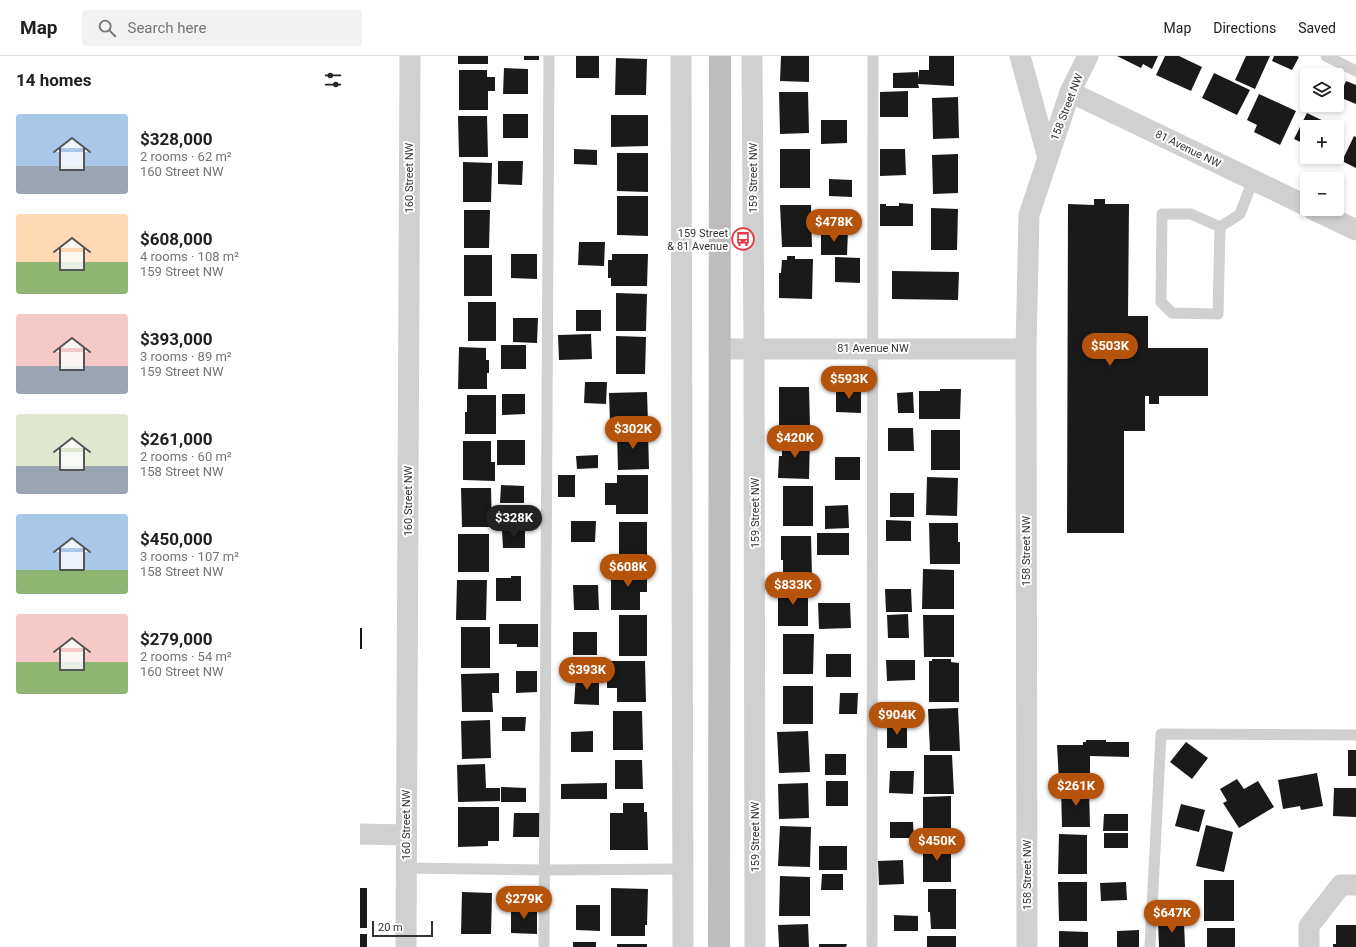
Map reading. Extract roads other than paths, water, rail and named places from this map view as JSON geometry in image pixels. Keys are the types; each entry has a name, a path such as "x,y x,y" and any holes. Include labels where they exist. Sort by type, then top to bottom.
{"main road":[{"path":"720,56 720,947"}],"street":[{"name":"160 Street NW","path":"406,947 410,56"},
{"path":"681,56 684,947"},
{"name":"159 Street NW","path":"752,56 755,947"},
{"name":"158 Street NW","path":"1020,56 1048,158"},
{"name":"158 Street NW","path":"1027,947 1026,349 1029,215 1070,92 1088,56"},
{"name":"81 Avenue NW","path":"1070,92 1300,203"},
{"path":"1327,216 1356,230"},
{"name":"81 Avenue NW","path":"720,349 1026,349"},
{"path":"360,834 406,834"},
{"path":"1309,947 1309,926 1349,885"}],"lane":[{"path":"544,947 549,56"},
{"path":"872,947 873,56"},
{"path":"1326,56 1356,71"},
{"path":"1220,227 1240,214 1253,180"},
{"path":"1162,214 1191,214 1220,227 1218,314 1172,313 1161,302 1162,214"},
{"path":"1150,947 1161,734 1356,735"},
{"path":"406,868 544,870 683,869"}],"place":[{"name":"159 Street & 81 Avenue","path":"743,239"}]}
